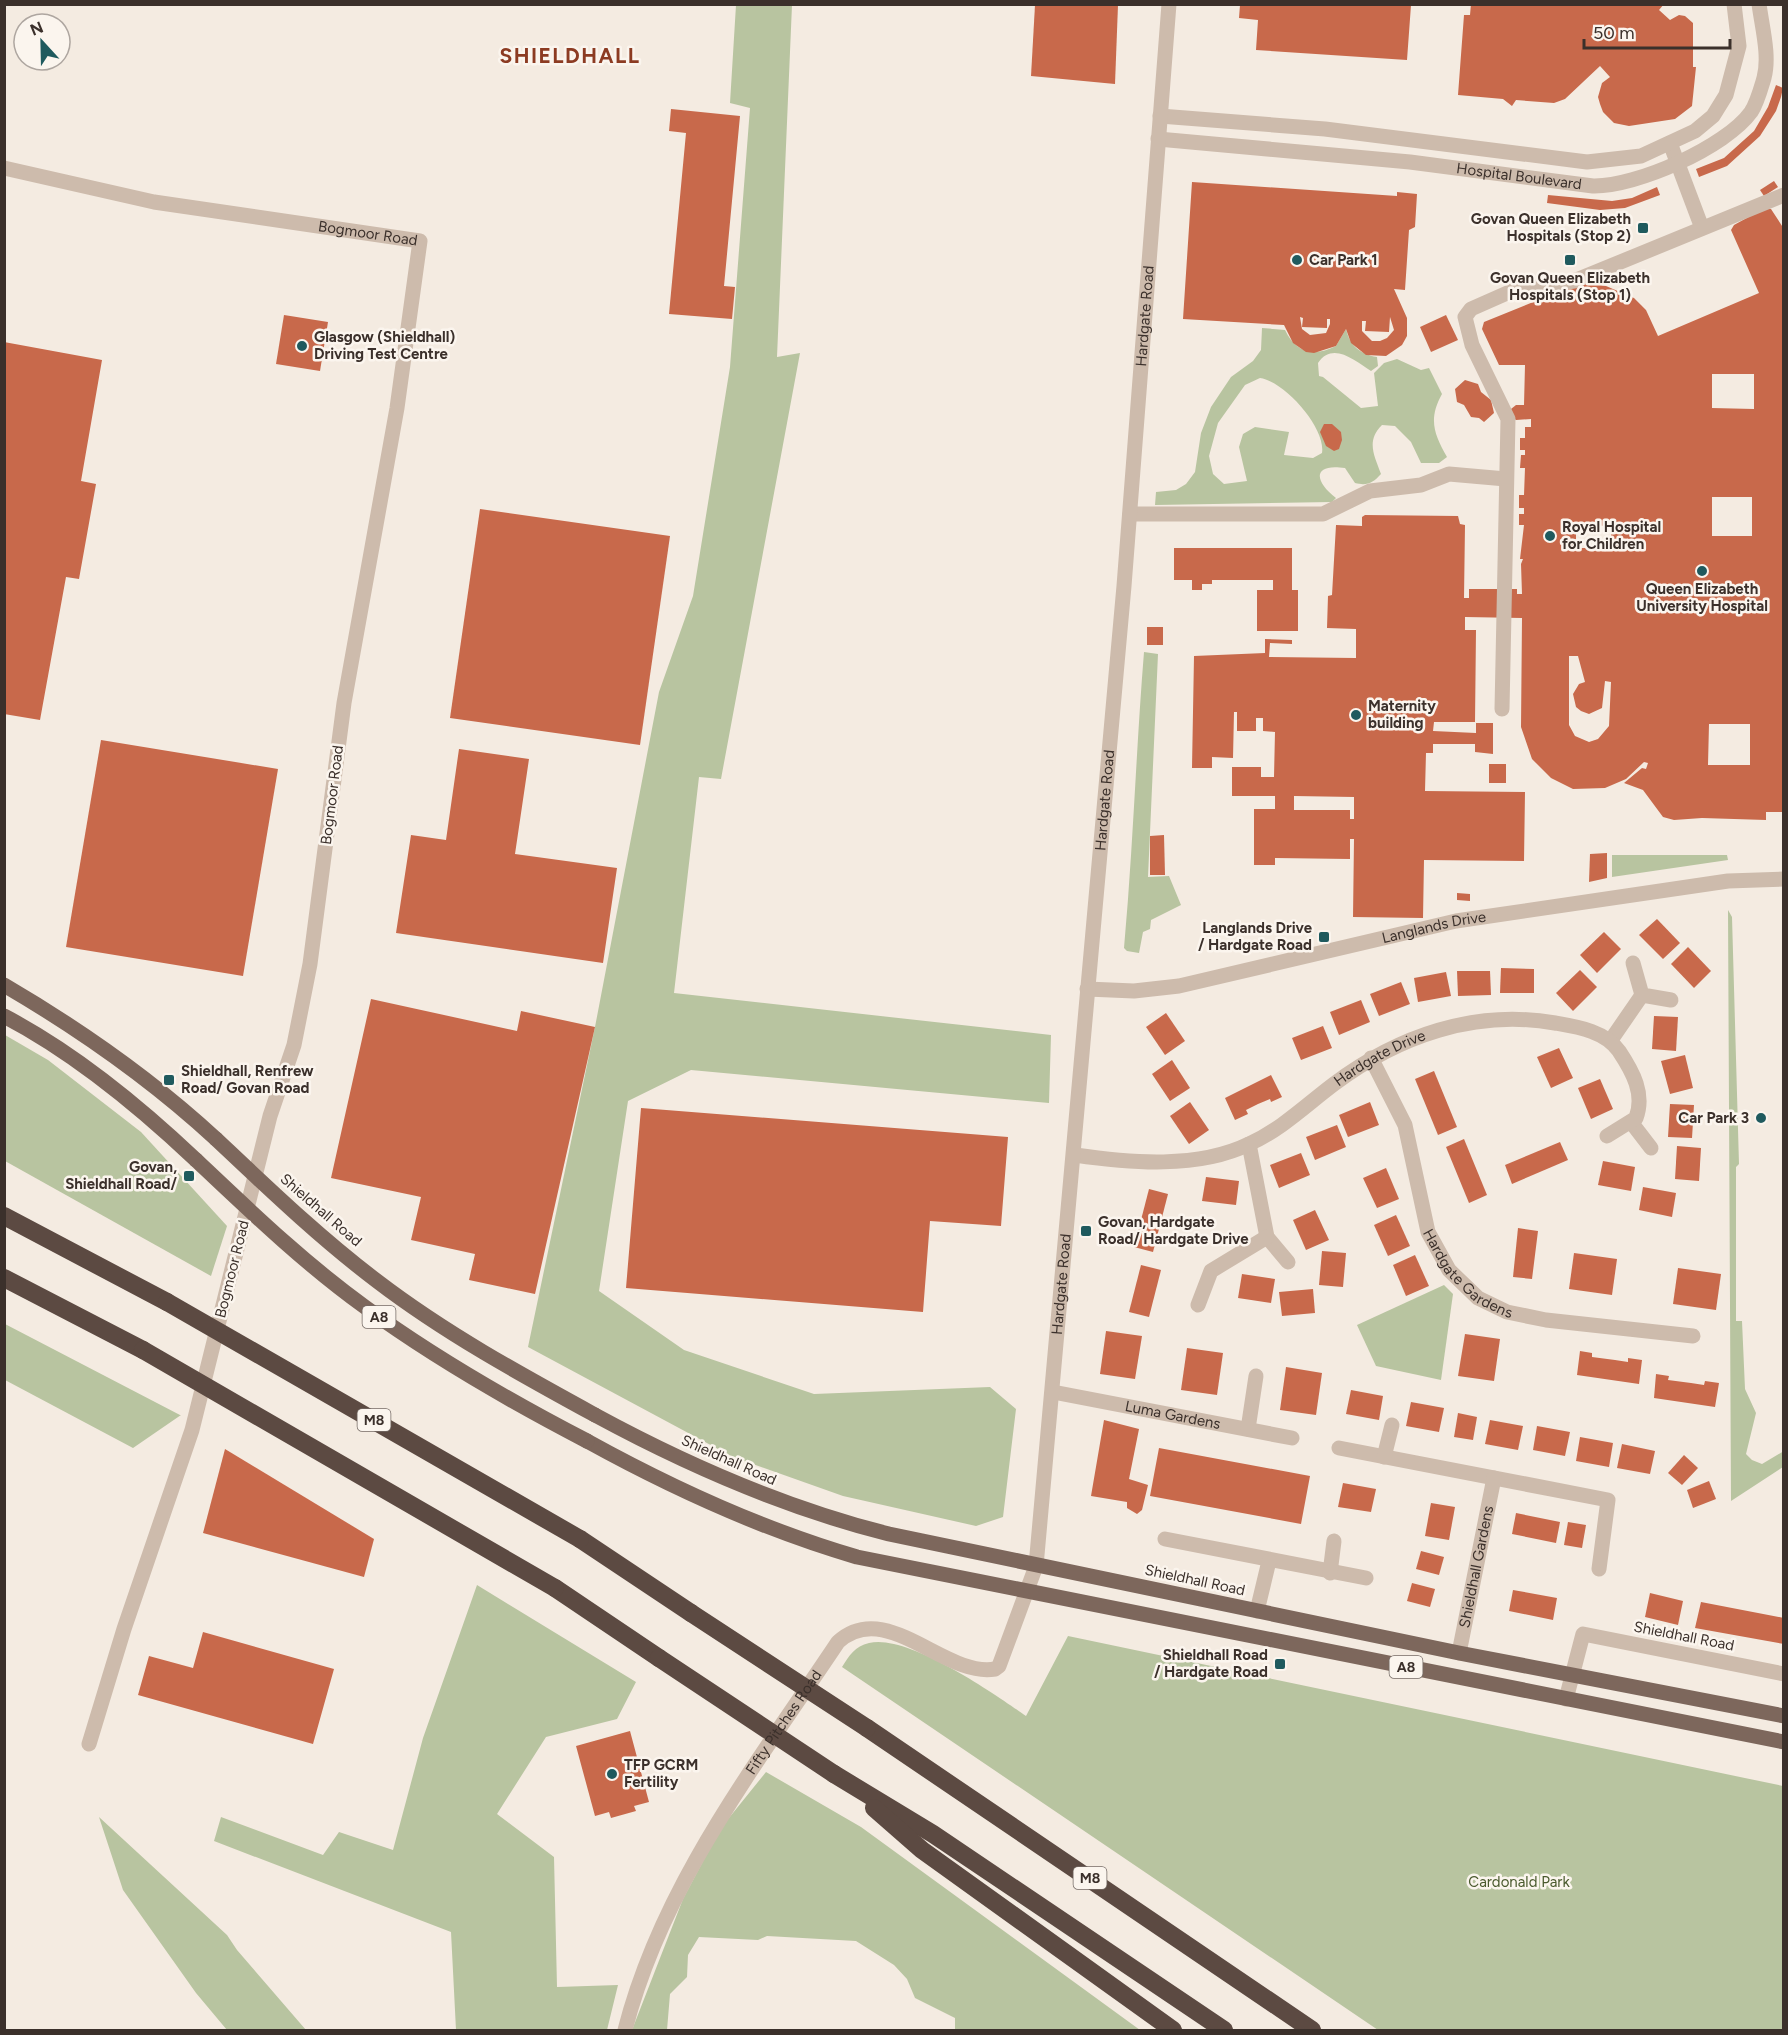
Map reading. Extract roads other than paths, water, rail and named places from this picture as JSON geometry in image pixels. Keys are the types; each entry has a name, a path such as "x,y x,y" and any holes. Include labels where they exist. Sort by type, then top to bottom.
{"highway":[{"name":"M8","path":"4,1216 167,1302 580,1539 867,1728 1312,2031"},
{"path":"4,1278 143,1350 555,1588 834,1774 933,1834 1224,2031"},
{"path":"834,1774 922,1850 1173,2031"}],"main road":[{"name":"Shieldhall Road","path":"4,985 114,1054 180,1106 316,1232 377,1282 495,1359 595,1415 718,1477 800,1509 889,1534 1459,1653 1784,1716"},
{"name":"A8","path":"4,1016 113,1088 152,1119 276,1235 363,1306 444,1361 653,1478 703,1501 806,1542 868,1559 1784,1742"}],"street":[{"name":"Hardgate Road","path":"1028,1592 1036,1566 1075,1155 1087,989 1130,513 1169,4"},
{"name":"Hospital Boulevard","path":"1160,116 1325,129 1587,162 1641,156 1695,132 1713,116 1726,95 1739,46 1734,4"},
{"name":"Hospital Boulevard","path":"1158,139 1410,162 1593,186 1623,184 1715,143 1734,130 1752,111 1765,76 1759,4"},
{"path":"1670,143 1702,228"},
{"name":"Bogmoor Road","path":"4,168 154,202 420,241 398,408 344,703 310,964 294,1045 270,1116 192,1430 124,1629 89,1744"},
{"path":"1502,710 1508,419 1465,326 1465,317 1471,309 1514,290 1574,281 1784,195"},
{"path":"1130,513 1323,514 1370,491 1421,485 1449,474 1506,479"},
{"name":"Langlands Drive","path":"1087,989 1134,992 1179,986 1456,921 1710,884 1784,879"},
{"path":"1633,963 1642,995"},
{"path":"1642,995 1671,1000"},
{"path":"1607,1136 1636,1118 1639,1110 1640,1090 1611,1040 1642,995"},
{"name":"Hardgate Drive","path":"1075,1155 1175,1161 1209,1156 1249,1144 1293,1119 1334,1084 1371,1058 1437,1029 1513,1018 1577,1027 1611,1040"},
{"name":"Hardgate Gardens","path":"1371,1058 1405,1125 1428,1232 1449,1270 1478,1298 1507,1312 1546,1320 1693,1336"},
{"path":"1631,1122 1651,1148"},
{"path":"1249,1144 1267,1237 1287,1262"},
{"path":"1198,1305 1211,1271 1267,1237"},
{"path":"1248,1429 1257,1376"},
{"name":"Luma Gardens","path":"1053,1392 1292,1438"},
{"path":"1384,1457 1392,1425"},
{"path":"1339,1448 1608,1500 1599,1569"},
{"name":"Shieldhall Gardens","path":"1459,1653 1494,1478"},
{"path":"1165,1539 1330,1573 1366,1578"},
{"path":"1330,1573 1334,1541"},
{"path":"1257,1611 1269,1561"},
{"name":"Fifty Pitches Road","path":"625,2031 663,1924 695,1858 838,1642 856,1632 876,1629 906,1638 969,1666 995,1670 999,1666 1028,1592"},
{"name":"Shieldhall Road","path":"1566,1699 1583,1634 1784,1674"}],"place":[{"name":"Govan Queen Elizabeth Hospitals (Stop 2)","path":"1643,228"},
{"name":"Car Park 1","path":"1297,260"},
{"name":"Govan Queen Elizabeth Hospitals (Stop 1)","path":"1570,260"},
{"name":"Glasgow (Shieldhall) Driving Test Centre","path":"302,346"},
{"name":"Royal Hospital for Children","path":"1550,536"},
{"name":"Queen Elizabeth University Hospital","path":"1702,571"},
{"name":"Maternity building","path":"1356,715"},
{"name":"Langlands Drive / Hardgate Road","path":"1324,937"},
{"name":"Shieldhall, Renfrew Road/ Govan Road","path":"169,1080"},
{"name":"Car Park 3","path":"1761,1118"},
{"name":"Govan, Shieldhall Road/","path":"189,1176"},
{"name":"Govan, Hardgate Road/ Hardgate Drive","path":"1086,1231"},
{"name":"Shieldhall Road / Hardgate Road","path":"1280,1664"},
{"name":"TFP GCRM Fertility","path":"612,1774"}],"district":[{"name":"SHIELDHALL","path":"570,55"}],"park label":[{"name":"Cardonald Park","path":"1519,1882"}]}
